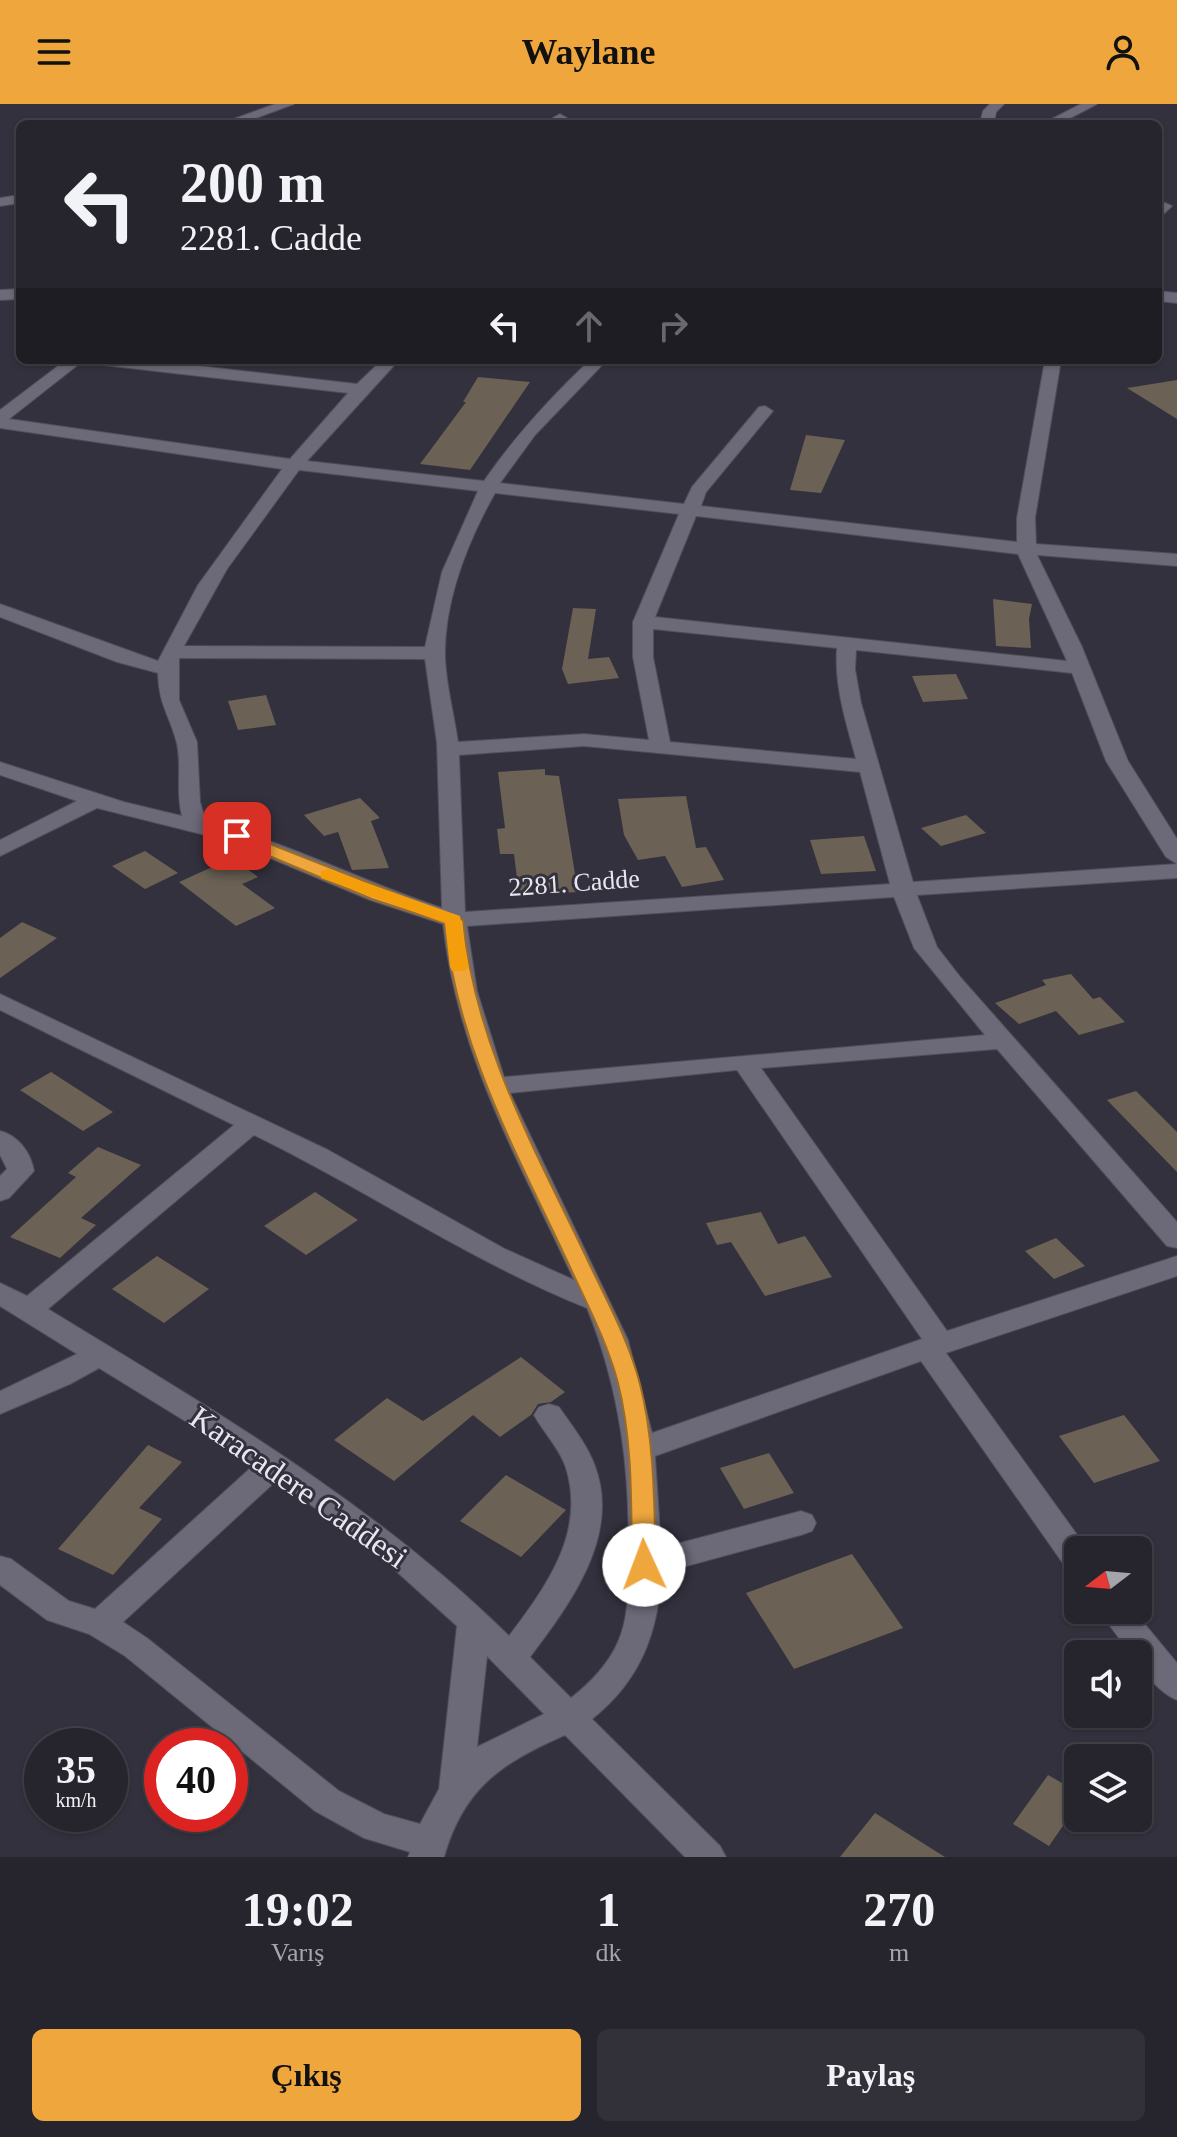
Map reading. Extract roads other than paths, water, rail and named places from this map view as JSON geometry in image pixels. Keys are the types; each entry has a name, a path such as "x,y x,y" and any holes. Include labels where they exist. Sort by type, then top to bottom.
{"street":[{"path":"239,120 288,104"},
{"path":"1057,120 1091,104"},
{"path":"0,420 71,364"},
{"path":"139,364 361,389"},
{"path":"196,825 189,802 187,742 169,700 169,660 201,592 293,464 326,423 387,364"},
{"path":"0,1568 58,1611 100,1624 136,1647 327,1801 428,1850 456,1790 482,1762 568,1718 610,1682 634,1648 643,1610 644,1565 641,1449 629,1384 614,1338 496,1086 473,1026 458,964 448,749 435,653 447,584 486,486 532,427 595,364"},
{"path":"1052,364 1026,518 1027,549 1117,761 1177,857"},
{"path":"661,747 643,657 643,622 689,509 722,458 765,411"},
{"path":"0,420 293,464 1027,549 1177,560"},
{"path":"0,610 124,658 169,660 435,653"},
{"path":"643,622 1080,668"},
{"path":"847,643 847,684 868,766 903,888 926,948 1002,1041 1177,1239"},
{"path":"448,749 584,740 868,766"},
{"name":"2281. Cadde","path":"0,768 95,800 237,836 378,895 454,920 903,888 1071,881 1177,871"},
{"path":"0,849 95,800"},
{"path":"0,1001 319,1156 495,1256 595,1301"},
{"path":"496,1086 744,1061 1002,1041"},
{"path":"744,1061 762,1093 1064,1539"},
{"path":"29,1310 252,1123"},
{"path":"0,1139 19,1159 21,1171 0,1192"},
{"path":"641,1449 934,1346 1177,1266"},
{"name":"Karacadere Caddesi","path":"0,1293 276,1463 387,1544 474,1622 696,1855"},
{"path":"0,1403 60,1377 100,1354"},
{"path":"510,1659 552,1603 573,1567 585,1535 583,1471 549,1415"},
{"path":"100,1624 276,1463"},
{"path":"644,1565 801,1523"},
{"path":"456,1790 474,1622"},
{"path":"1126,1624 1177,1686"}]}
